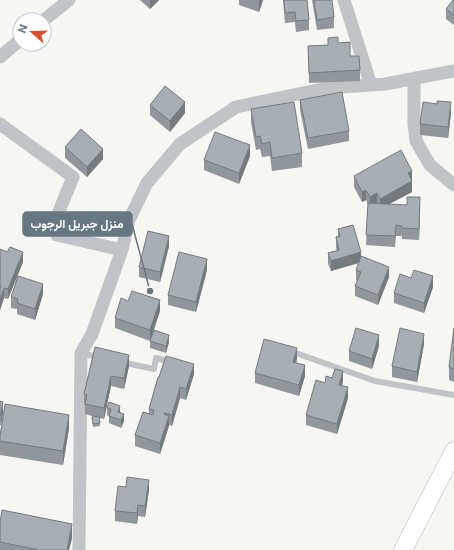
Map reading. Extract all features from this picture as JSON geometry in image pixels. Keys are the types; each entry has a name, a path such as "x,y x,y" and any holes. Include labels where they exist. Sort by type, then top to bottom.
{"street":[{"path":"52,14 69,0"},
{"path":"344,0 371,85"},
{"path":"0,57 12,47"},
{"path":"79,550 81,353 92,334 122,250 129,220 147,183 180,144 236,107 327,88 385,84 454,71"},
{"path":"414,79 414,124 416,141 430,165 454,185"},
{"path":"0,124 73,177 56,219 57,235 122,250"},
{"path":"403,550 454,451"}],"lane":[{"path":"282,348 375,381 454,395"},
{"path":"81,353 110,360"},
{"path":"117,361 154,369 156,358 175,363"}],"building":[{"path":"284,0 307,0 309,20 296,21 295,12 285,13"},
{"path":"314,0 332,0 334,17 317,20"},
{"path":"454,0 454,15 446,9"},
{"path":"338,37 338,43 350,42 350,56 359,56 360,70 309,73 308,46 328,45 328,38"},
{"path":"165,86 185,102 170,121 150,105"},
{"path":"342,92 349,131 308,138 300,100"},
{"path":"437,101 451,102 448,127 420,124 423,102 437,104"},
{"path":"294,102 302,153 272,158 270,142 262,144 260,136 256,137 251,109"},
{"path":"81,129 103,149 87,167 65,147"},
{"path":"215,132 250,145 239,173 204,160"},
{"path":"401,150 412,171 408,173 412,181 380,199 377,193 370,197 366,190 362,192 354,176"},
{"path":"407,197 420,197 419,229 402,228 402,226 396,225 395,236 366,235 368,203 407,205"},
{"path":"353,225 361,252 331,261 328,253 339,250 336,237 340,236 338,229"},
{"path":"148,231 169,236 160,272 139,267"},
{"path":"10,247 23,252 8,289 4,288 0,300 0,249 7,252"},
{"path":"179,252 207,259 196,302 168,295"},
{"path":"361,256 389,267 378,295 355,286 361,272 356,270"},
{"path":"414,270 433,276 424,303 394,293 400,274 411,278"},
{"path":"18,276 43,284 35,309 17,303 18,299 11,297"},
{"path":"132,291 160,300 150,330 115,318 121,298 128,301"},
{"path":"356,328 379,335 372,359 349,351"},
{"path":"400,328 424,334 417,372 392,366"},
{"path":"454,328 454,369 449,367"},
{"path":"154,330 169,335 166,346 150,341"},
{"path":"264,339 297,348 293,362 305,365 299,385 255,373"},
{"path":"95,347 129,355 124,378 111,376 104,408 85,404 87,395 84,394"},
{"path":"166,356 194,364 186,389 180,387 172,415 164,413 169,416 160,443 135,435 143,412 153,415 154,410 149,409 158,377"},
{"path":"335,369 343,371 339,385 348,387 337,424 306,415 316,380 325,383 326,376 332,378"},
{"path":"0,401 3,402 1,415 0,415"},
{"path":"109,402 120,406 118,412 124,414 121,420 109,416 111,409 107,408"},
{"path":"5,404 69,415 63,451 0,441"},
{"path":"99,416 100,423 93,424 92,417"},
{"path":"127,477 149,480 145,506 138,505 137,513 115,511 118,486 126,487"},
{"path":"2,510 72,524 67,550 39,550 0,542 0,522"}],"place":[{"name":"منزل جبريل الرجوب","path":"150,291"}]}
